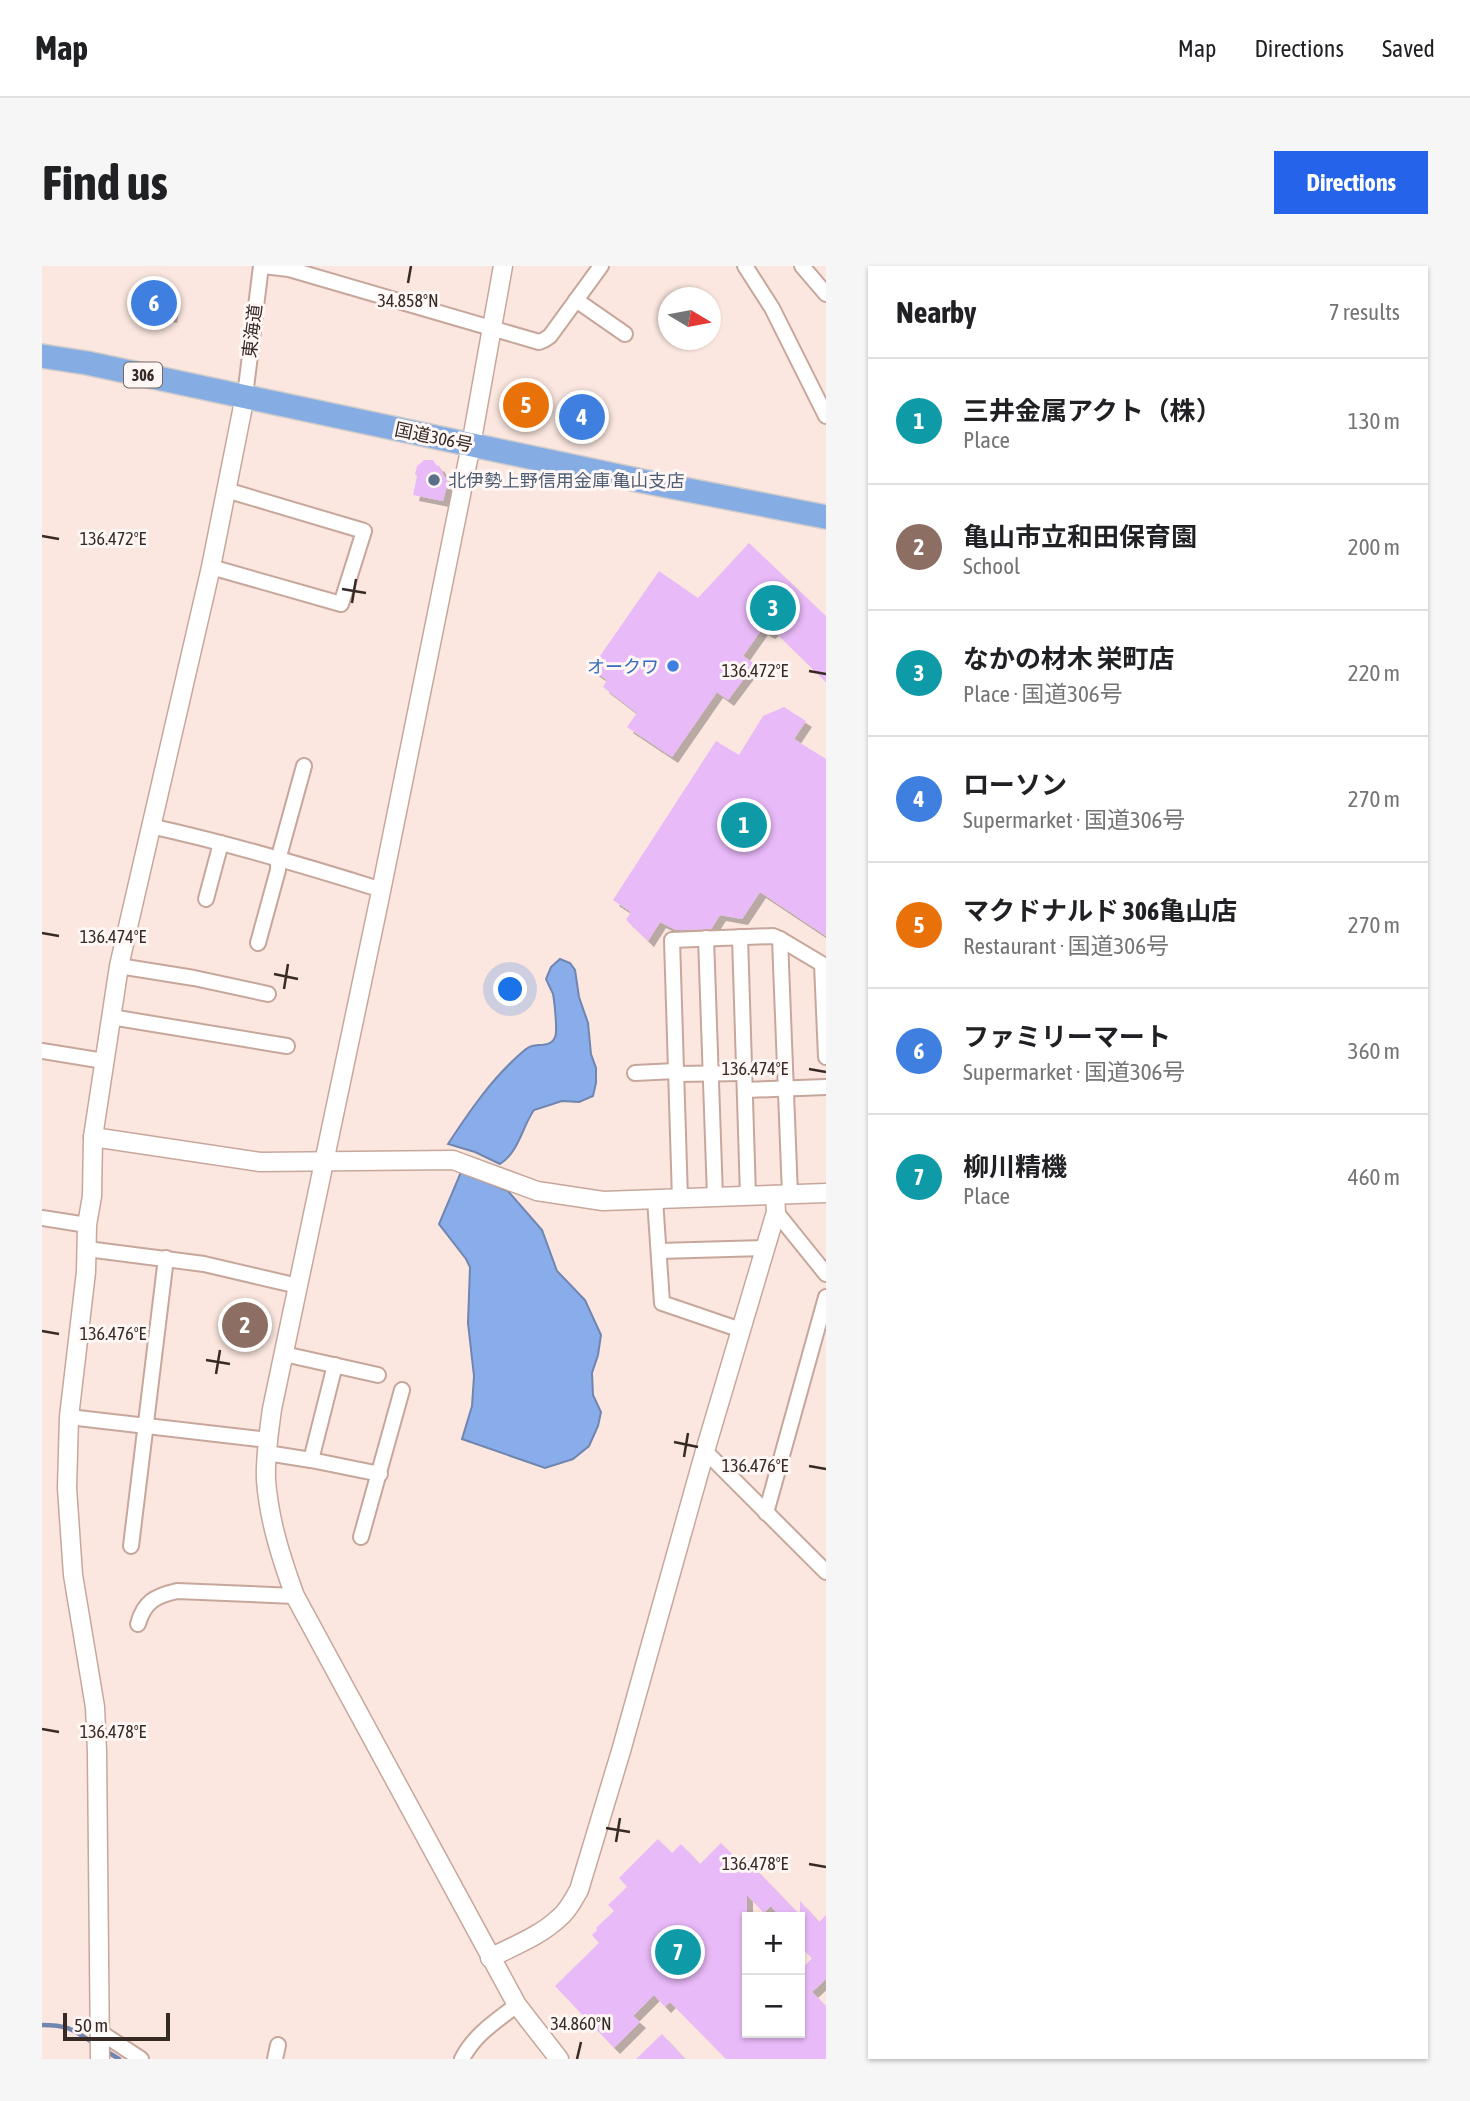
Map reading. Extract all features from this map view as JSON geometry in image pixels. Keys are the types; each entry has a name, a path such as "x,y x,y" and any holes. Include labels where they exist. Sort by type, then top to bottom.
{"highway":[{"name":"国道306号","path":"42,356 87,363 826,517"}],"street":[{"path":"262,266 289,269 539,342 544,341 601,266"},
{"name":"東海道","path":"244,396 262,266"},
{"path":"503,266 471,445 382,890 284,1354 267,1446 266,1478 277,1543 295,1596 490,1958 517,2005 559,2059"},
{"path":"745,266 772,308 826,416"},
{"path":"802,266 826,294"},
{"path":"576,300 625,334"},
{"path":"99,2058 95,1707 73,1575 67,1488 69,1417 92,1196 93,1138 120,966 211,567 244,396"},
{"path":"211,567 341,604 364,531 226,490"},
{"path":"258,943 304,766"},
{"path":"150,826 296,863 382,890"},
{"path":"206,899 221,843"},
{"path":"680,1199 672,940 773,936 824,966 826,1056"},
{"path":"740,937 748,1196"},
{"path":"706,938 715,1197"},
{"path":"490,1958 524,1941 560,1918 579,1890 780,1201 785,1089 780,939"},
{"path":"120,966 194,978 268,995"},
{"path":"111,1017 287,1046"},
{"path":"42,1051 104,1061"},
{"path":"635,1073 744,1073"},
{"path":"745,1090 826,1087"},
{"path":"93,1138 260,1162 453,1160 537,1191 603,1201 748,1196 780,1201 826,1194"},
{"path":"655,1199 662,1303 741,1330"},
{"path":"780,1201 826,1274"},
{"path":"42,1218 87,1225"},
{"path":"659,1251 765,1248"},
{"path":"87,1249 204,1264 298,1286"},
{"path":"131,1546 166,1258"},
{"path":"766,1513 826,1297"},
{"path":"284,1354 378,1375"},
{"path":"312,1460 335,1365"},
{"path":"360,1537 402,1390"},
{"path":"69,1417 147,1426 267,1446 312,1460 380,1474"},
{"path":"705,1451 766,1513 825,1565"},
{"path":"138,1625 141,1612 152,1600 177,1591 295,1596"},
{"path":"462,2059 475,2039 517,2005"},
{"path":"100,2034 141,2059"}],"water":[{"path":"560,959 570,963 575,970 579,997 588,1023 591,1054 596,1068 593,1096 579,1102 562,1101 534,1110 512,1153 500,1164 475,1152 448,1144 480,1097 508,1065 528,1047 548,1044 553,1040 556,1034 554,1002 546,979 551,967"},
{"path":"461,1172 508,1191 542,1230 557,1271 585,1300 601,1335 592,1373 593,1395 601,1412 598,1426 589,1446 573,1459 545,1468 462,1439 472,1406 474,1376 468,1323 470,1267 439,1224"}],"building":[{"path":"138,288 175,295 171,317 134,310"},
{"path":"424,460 433,460 448,482 443,501 413,495 417,466"},
{"name":"オークワ","path":"749,543 826,616 826,682 773,630 769,633 762,629 743,656 755,664 728,700 717,692 672,757 627,727 637,713 603,687 607,680 591,669 659,571 698,598"},
{"path":"784,707 806,721 794,739 826,759 826,936 760,892 742,919 720,915 711,929 676,930 660,922 648,941 626,920 631,912 613,900 716,741 739,755 763,716"},
{"path":"658,1839 672,1853 681,1844 700,1864 721,1843 735,1857 741,1860 744,1857 797,1912 776,1912 771,1906 763,1912 747,1895 747,1912 742,1912 742,2038 805,2038 805,1966 812,1958 805,1951 805,1912 800,1912 800,1901 819,1922 826,1915 826,1979 812,1992 826,2006 826,2059 726,2059 670,2002 665,2007 654,1995 633,2016 640,2022 614,2048 555,1986 599,1943 592,1935 614,1911 608,1905 627,1887 619,1878"},
{"path":"662,2034 685,2059 636,2059"}],"waterway":[{"path":"42,2025 70,2029 95,2044"},
{"path":"106,2051 119,2059"}],"place":[{"name":"ファミリーマート","path":"154,303"},
{"name":"マクドナルド 306亀山店","path":"526,405"},
{"name":"ローソン","path":"582,417"},
{"name":"北伊勢上野信用金庫 亀山支店","path":"434,480"},
{"name":"なかの材木 栄町店","path":"773,608"},
{"name":"オークワ","path":"673,666"},
{"name":"三井金属アクト（株）","path":"744,825"},
{"name":"亀山市立和田保育園","path":"245,1325"},
{"name":"柳川精機","path":"678,1952"}]}
